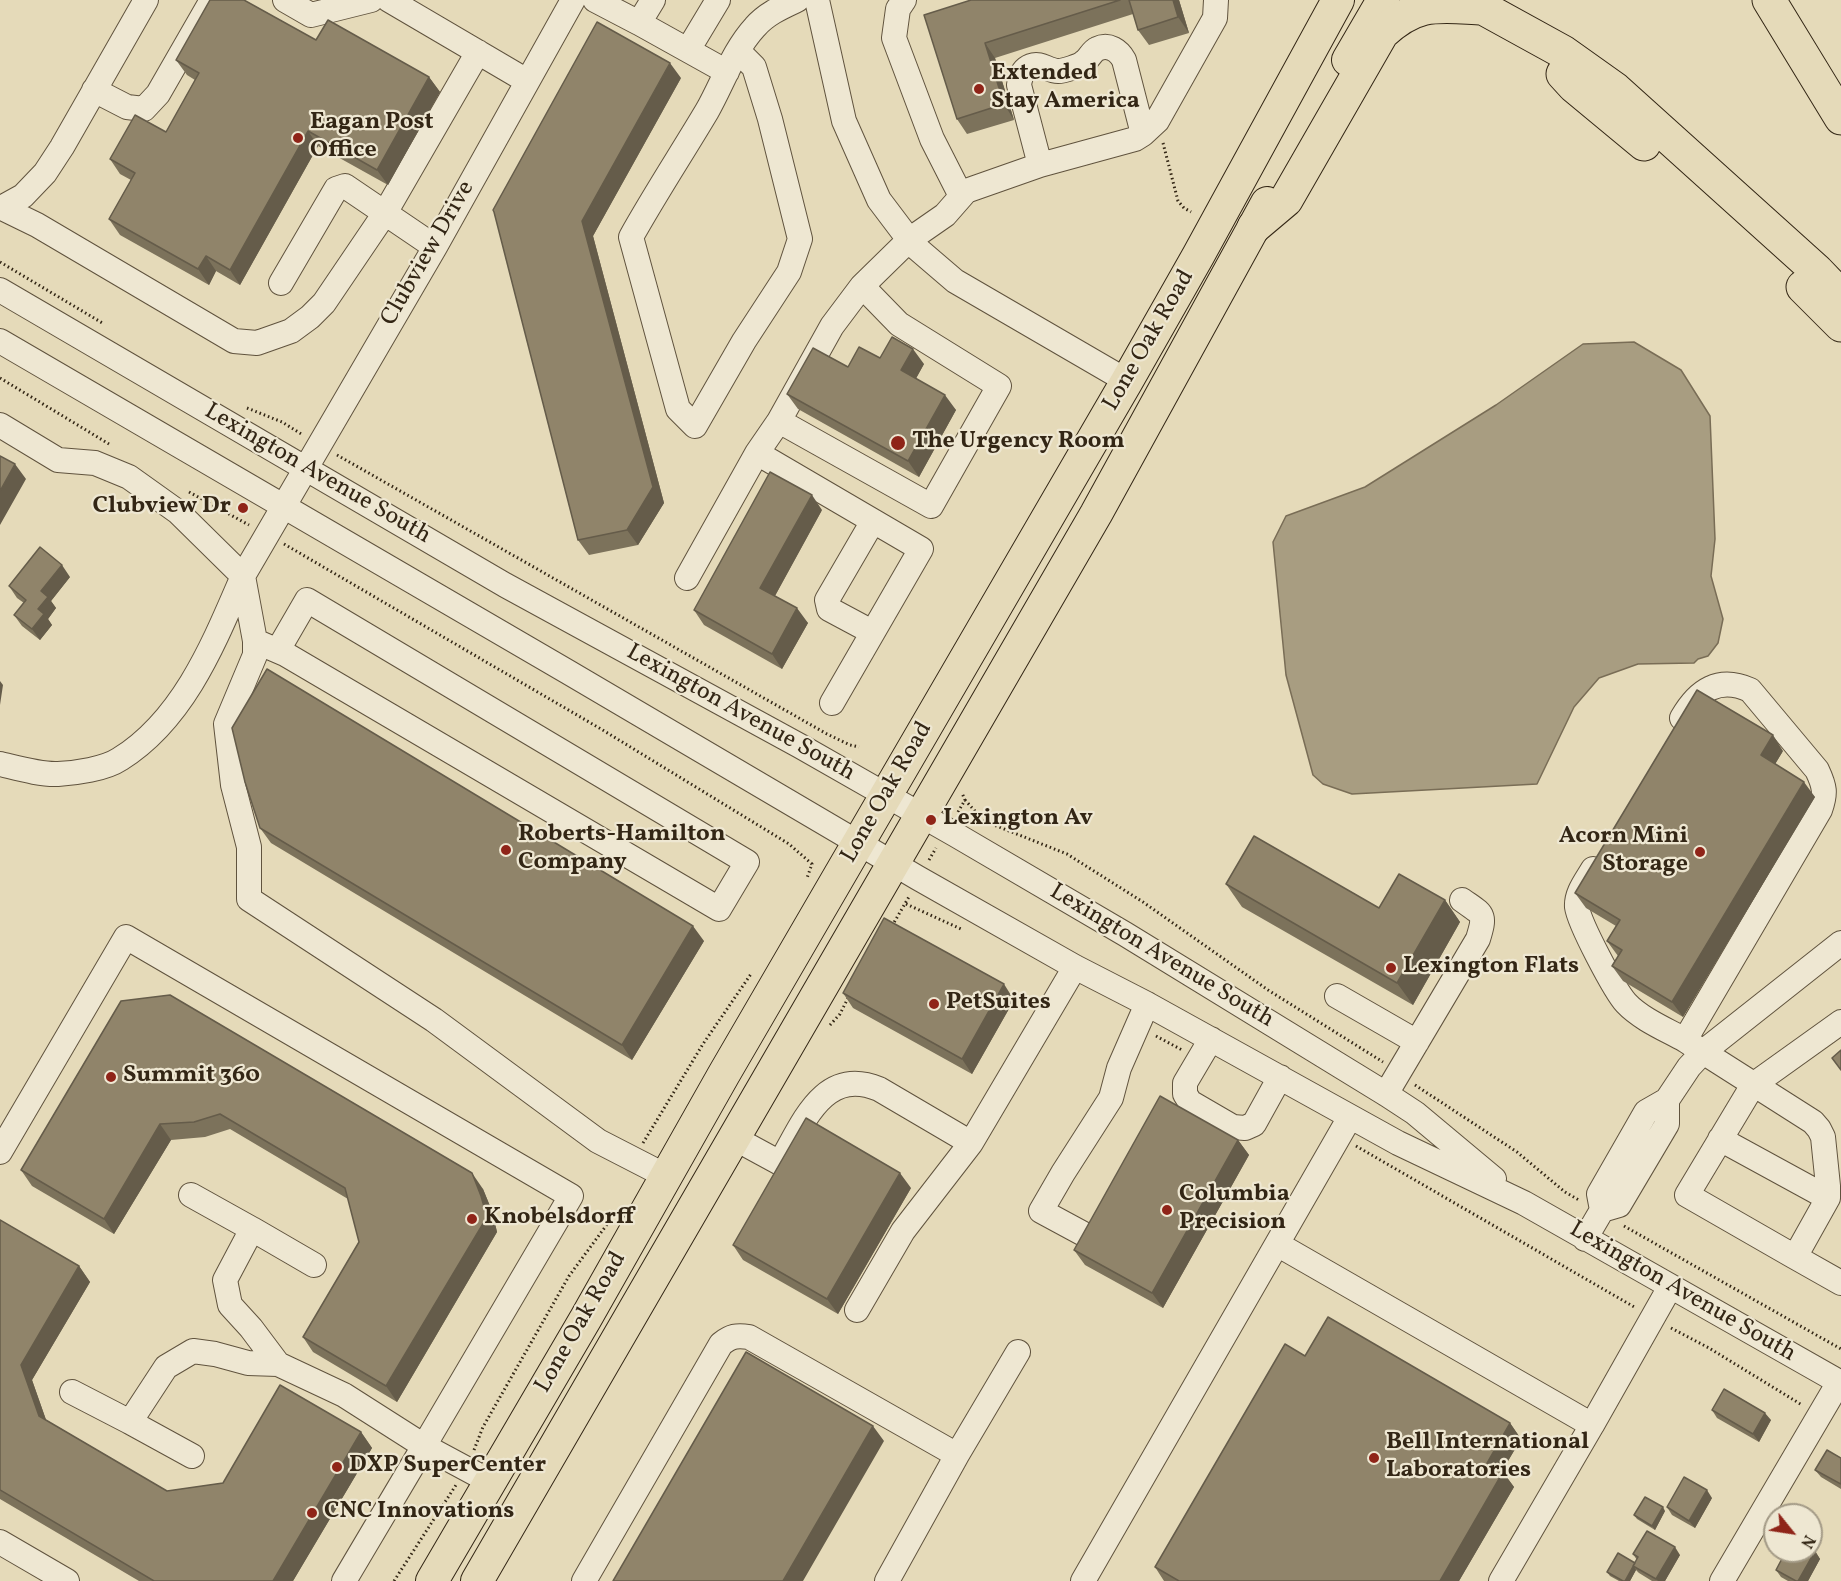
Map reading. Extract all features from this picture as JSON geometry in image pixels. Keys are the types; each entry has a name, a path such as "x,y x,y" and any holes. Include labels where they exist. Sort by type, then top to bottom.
{"highway":[{"path":"1769,0 1841,118"},
{"path":"1254,227 1286,200 1382,33 1395,21 1423,7 1486,9 1563,52 1615,89 1841,296"},
{"path":"1486,9 1780,264 1841,325"}],"main road":[{"name":"Lone Oak Road","path":"432,1581 477,1475 586,1318 1127,381 1338,0"},
{"name":"Lone Oak Road","path":"477,1581 1096,514 1254,227 1383,0"}],"street":[{"path":"1,207 23,196 38,182 62,147 146,0"},
{"path":"94,90 127,107 144,109 158,94 212,0"},
{"path":"285,0 311,15 371,0"},
{"path":"389,0 527,81"},
{"name":"Clubview Drive","path":"0,764 57,774 90,770 118,760 149,738 167,718 190,684 221,626 243,576 435,247 573,0"},
{"path":"595,0 688,50 732,61 754,67 770,119 800,239 789,272 744,341 695,426 678,409 631,237 708,110 732,61 755,26 772,12 797,0"},
{"path":"639,23 653,0"},
{"path":"688,50 718,0"},
{"path":"817,0 844,121 879,200 909,240 955,282 1127,381"},
{"path":"904,0 898,9 894,38 932,139 961,196"},
{"path":"687,578 832,326 862,286 909,240 945,215 966,191 1040,165 1135,139 1150,128 1215,18 1216,0"},
{"path":"1040,165 1019,85 1020,77 1026,69 1033,65 1058,71 1083,64 1096,49 1114,48 1124,60 1150,128"},
{"path":"1,207 234,340 256,344 291,331 324,303 385,213 478,52"},
{"path":"281,283 336,189 345,186 435,247"},
{"path":"779,421 931,507 999,387 899,324 862,286"},
{"name":"Lexington Avenue South","path":"0,290 505,585 800,746 1125,933 1415,1113 1524,1203"},
{"name":"Lexington Avenue South","path":"0,341 892,864 1075,967 1142,1014 1205,1050 1280,1077 1344,1126 1398,1143 1524,1203 1840,1382"},
{"path":"0,425 58,459 95,463 129,477 178,512 243,576 255,641 255,655 226,724 233,785 249,847 249,899 434,1020 598,1141 666,1176"},
{"path":"757,453 921,549 832,703"},
{"path":"872,632 829,609 827,600 873,521"},
{"path":"255,641 278,650 719,909 747,862 308,600 278,650"},
{"path":"1585,1239 1602,1210 1619,1205 1667,1124 1667,1100 1689,1067 1694,1046 1825,797 1824,784 1817,770 1750,690 1738,685 1724,683 1700,695 1689,706 1671,736"},
{"path":"1604,849 1580,890 1577,907 1616,991 1625,1003 1638,1014 1694,1046 1813,1122 1823,1137 1828,1198 1795,1257"},
{"path":"1386,1094 1478,939 1483,922 1480,913 1462,900"},
{"path":"0,1152 126,937 571,1196 344,1581"},
{"path":"1694,1046 1841,943"},
{"path":"857,1310 903,1231 971,1143 1075,967"},
{"path":"1337,996 1417,1042"},
{"path":"1091,1238 1041,1211 1111,1098 1119,1068 1142,1014"},
{"path":"1841,1022 1753,1085 1687,1195 1841,1283"},
{"path":"1205,1050 1185,1083 1185,1094 1190,1102 1233,1127 1245,1128 1254,1124 1280,1077"},
{"path":"734,1138 780,1163 814,1105 825,1094 837,1087 849,1084 865,1084 879,1089 971,1143"},
{"path":"1083,1581 1344,1126"},
{"path":"1720,1139 1828,1198"},
{"path":"191,1195 314,1265"},
{"path":"252,1229 225,1280 230,1305 278,1364"},
{"path":"1277,1244 1592,1425"},
{"path":"1501,1581 1670,1287"},
{"path":"584,1581 721,1344 730,1337 739,1335 749,1337 957,1455"},
{"path":"130,1422 166,1367 193,1351 215,1354 248,1363 278,1364 344,1395 423,1446 477,1475"},
{"path":"887,1581 957,1455 1018,1352"},
{"path":"1722,1581 1840,1382"},
{"path":"72,1392 192,1456"},
{"path":"0,1542 67,1581"}],"path":[{"path":"1150,128 1178,201 1191,212"},
{"path":"0,262 112,329"},
{"path":"0,378 111,445"},
{"path":"243,406 282,422 318,445 826,734 850,746 859,747"},
{"path":"181,487 267,534 601,729 789,844 812,864 806,881"},
{"path":"906,904 963,930"},
{"path":"639,1161 644,1142 670,1096 754,970"},
{"path":"1142,1014 1205,1050"},
{"path":"1344,1126 1653,1318 1709,1348 1820,1415"},
{"path":"394,1581 454,1488 477,1475 475,1447 483,1426 569,1276 614,1216"}],"shaded area":[{"path":"1634,342 1681,370 1710,416 1715,539 1711,576 1723,619 1718,643 1708,656 1694,663 1638,664 1599,678 1574,707 1537,784 1352,794 1323,784 1313,775 1286,675 1273,542 1286,516 1365,487 1496,405 1583,344"}],"building":[{"name":"Eagan Post Office","path":"210,0 244,0 316,40 328,20 429,77 377,170 308,131 230,270 206,256 198,269 109,219 135,173 110,159 135,115 166,132 199,73 176,60"},
{"path":"971,0 1120,0 985,43 1004,104 957,119 924,15"},
{"path":"1129,0 1173,0 1178,17 1138,30"},
{"path":"597,22 670,63 582,221 653,487 627,530 578,540 493,210"},
{"name":"The Urgency Room","path":"892,337 913,349 901,370 945,395 908,461 787,394 813,348 848,367 859,347 880,358"},
{"path":"0,456 15,464 0,491"},
{"path":"770,472 812,495 760,588 797,608 772,654 694,610"},
{"path":"40,547 62,565 41,591 48,597 38,609 44,614 32,629 14,615 26,600 9,586"},
{"path":"267,669 693,926 622,1045 260,828 245,782 232,728"},
{"name":"Acorn Mini Storage","path":"1697,690 1773,735 1761,755 1804,782 1672,1002 1612,966 1622,950 1607,941 1620,920 1575,893"},
{"name":"Lexington Flats","path":"1254,836 1379,908 1399,874 1445,900 1397,983 1226,884"},
{"name":"PetSuites","path":"884,918 1004,984 962,1059 843,993"},
{"path":"170,995 472,1173 487,1217 386,1386 303,1337 359,1242 345,1188 220,1114 194,1122 160,1124 104,1219 21,1170 121,1001"},
{"path":"1841,1050 1841,1070 1832,1058"},
{"name":"Columbia Precision","path":"1160,1096 1238,1140 1152,1293 1074,1250"},
{"path":"806,1118 900,1173 827,1299 733,1245"},
{"path":"0,1220 79,1266 21,1365 39,1416 167,1491 223,1483 280,1385 361,1432 273,1581 154,1581 0,1490"},
{"name":"Bell International Laboratories","path":"1328,1317 1510,1423 1487,1463 1503,1472 1440,1581 1179,1581 1155,1567 1285,1344 1305,1356"},
{"path":"746,1352 873,1426 783,1581 613,1581"},
{"path":"1724,1389 1765,1413 1753,1434 1712,1410"},
{"path":"1827,1450 1841,1458 1841,1484 1815,1470"},
{"path":"1684,1477 1707,1490 1689,1521 1667,1507"},
{"path":"1645,1497 1663,1507 1652,1526 1634,1515"},
{"path":"1647,1531 1675,1547 1656,1579 1633,1566 1638,1557 1633,1554"},
{"path":"1618,1553 1635,1563 1625,1581 1607,1572"},
{"path":"1780,1563 1808,1563 1798,1581 1776,1570"}],"place":[{"name":"Extended Stay America","path":"979,89"},
{"name":"Eagan Post Office","path":"298,138"},
{"name":"The Urgency Room","path":"898,443"},
{"name":"Clubview Dr","path":"243,508"},
{"name":"Lexington Av","path":"931,820"},
{"name":"Roberts-Hamilton Company","path":"506,850"},
{"name":"Acorn Mini Storage","path":"1700,852"},
{"name":"Lexington Flats","path":"1391,968"},
{"name":"PetSuites","path":"934,1004"},
{"name":"Summit 360","path":"111,1077"},
{"name":"Columbia Precision","path":"1167,1210"},
{"name":"Knobelsdorff","path":"472,1219"},
{"name":"Bell International Laboratories","path":"1374,1458"},
{"name":"DXP SuperCenter","path":"337,1467"},
{"name":"CNC Innovations","path":"312,1513"}]}
